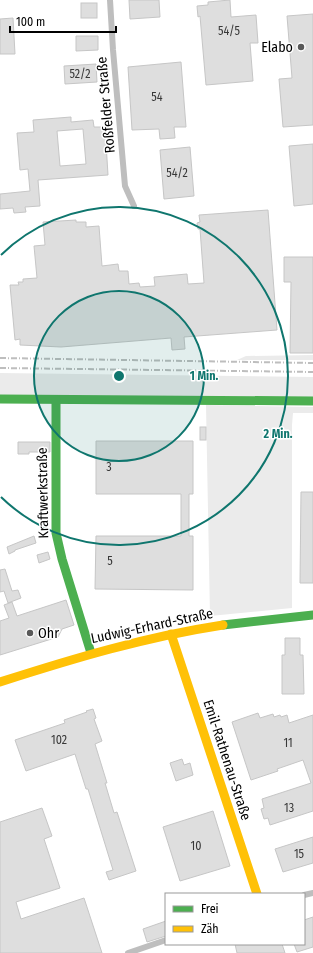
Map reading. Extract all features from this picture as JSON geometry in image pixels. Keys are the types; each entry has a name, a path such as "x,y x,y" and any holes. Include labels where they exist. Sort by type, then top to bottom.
{"street":[{"name":"Roßfelder Straße","path":"110,0 125,186 134,206"},
{"path":"0,399 313,401"},
{"name":"Kraftwerkstraße","path":"56,400 56,533 62,559 91,654"},
{"name":"Ludwig-Erhard-Straße","path":"0,682 91,654 171,634 227,624 313,615"},
{"name":"Emil-Rathenau-Straße","path":"171,634 257,893"},
{"path":"128,953 165,940"}],"shaded area":[{"path":"313,355 313,360 237,360 246,356"},
{"path":"0,373 313,377 313,399 0,395"},
{"path":"206,405 313,407 313,413 293,413 292,608 210,616"}],"building":[{"path":"129,0 159,0 160,17 130,19"},
{"path":"230,0 231,17 256,15 258,43 250,43 253,81 206,85 200,16 198,17 197,6 208,5 208,2"},
{"path":"81,3 97,3 97,18 81,18"},
{"name":"Elabo","path":"313,14 313,125 283,127 279,79 292,78 287,16"},
{"path":"13,18 15,54 0,54 0,19"},
{"path":"76,36 98,36 98,50 76,51"},
{"path":"181,62 186,127 174,127 175,138 160,139 159,129 132,130 128,67"},
{"path":"96,64 97,82 65,84 64,66"},
{"path":"71,117 71,122 93,120 94,127 105,127 108,175 38,180 40,206 25,207 26,212 14,213 13,208 0,209 0,194 30,191 28,169 20,170 17,133 34,132 33,120","holes":["83,129 86,164 60,166 57,131"]},
{"path":"313,144 313,204 294,206 289,146"},
{"path":"190,147 194,196 164,199 160,150"},
{"path":"268,210 277,330 184,337 185,349 172,350 171,338 61,347 20,345 20,339 15,340 10,285 19,285 18,282 23,282 23,279 37,278 34,246 45,245 43,222 76,220 76,222 86,222 86,227 99,226 102,266 118,264 119,271 128,271 129,284 139,283 140,287 155,286 154,277 187,274 188,284 204,283 200,229 198,229 197,223 200,222 199,215"},
{"path":"284,257 313,257 313,353 290,353 291,282 284,282"},
{"path":"200,427 206,427 206,440 200,440"},
{"path":"96,441 193,441 193,494 189,494 189,536 193,536 193,590 95,589 96,536 181,536 181,494 96,494"},
{"path":"18,442 50,442 50,452 29,452 29,454 18,454"},
{"path":"301,492 313,492 313,583 300,583"},
{"path":"34,536 36,543 15,550 9,554 7,547"},
{"path":"48,552 50,559 39,563 37,555"},
{"path":"5,569 12,591 18,590 21,598 8,603 4,591 0,592 0,570"},
{"name":"Ohr","path":"66,600 74,625 62,629 58,637 0,655 0,621 9,618 4,605 12,602 17,616"},
{"path":"285,638 300,638 300,655 303,655 304,694 282,694 282,655 285,655"},
{"path":"93,709 96,718 94,719 102,741 95,744 107,783 105,783 114,813 117,812 136,871 109,880 106,872 113,870 88,789 86,789 75,754 26,771 15,740 65,723 64,720"},
{"path":"258,713 260,718 273,714 274,717 287,715 289,723 313,715 313,811 270,825 268,818 264,819 261,809 264,808 262,799 311,783 303,760 277,769 278,771 251,780 232,722"},
{"path":"182,759 184,765 190,763 193,775 176,781 170,763"},
{"path":"42,808 52,836 44,839 60,888 16,902 21,919 84,898 102,953 0,953 0,822"},
{"path":"213,811 230,866 180,881 163,827"},
{"path":"313,837 313,863 283,872 275,849"},
{"path":"313,917 313,947 297,952 294,945 305,945 305,920"},
{"path":"165,921 165,936 147,942 143,929"},
{"path":"235,945 282,945 285,953 237,953"}],"railway":[{"path":"0,358 313,363"},
{"path":"0,368 313,372"}],"traffic: fast":[{"path":"0,399 313,401"},
{"path":"56,400 56,533 62,559 91,653"},
{"path":"223,625 313,615"}],"traffic: slow":[{"path":"0,682 110,649 223,625"},
{"path":"171,634 257,893"}],"place":[{"name":"Elabo","path":"301,47"},
{"name":"Ohr","path":"30,633"}]}
